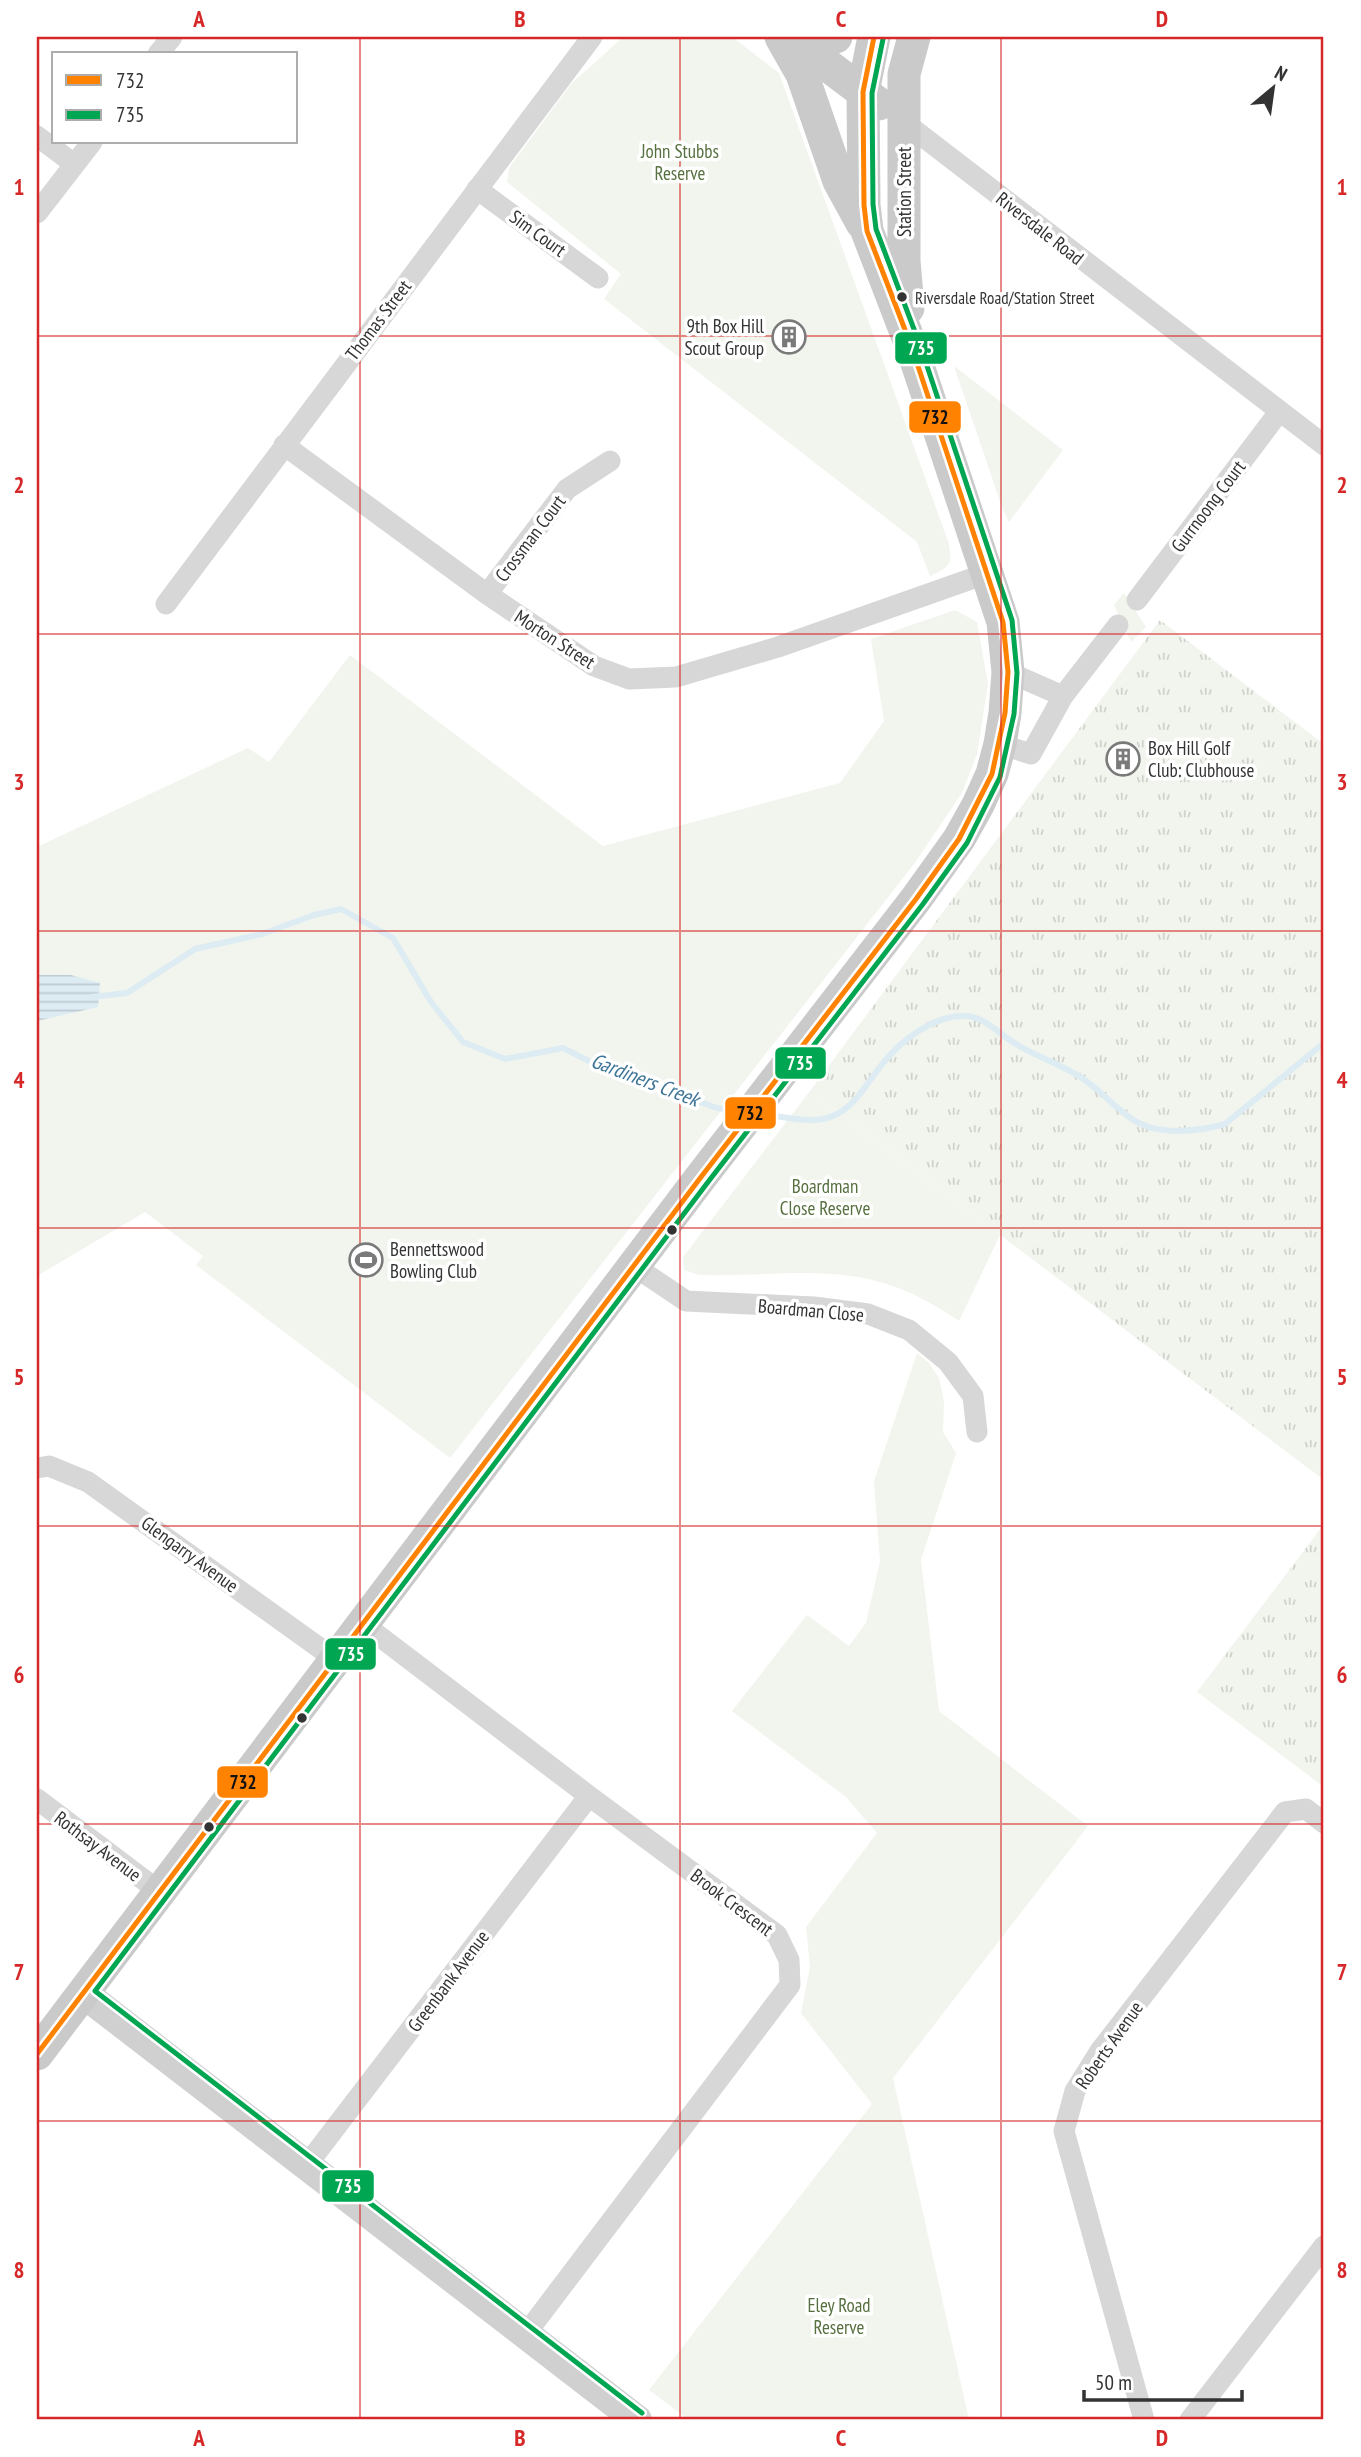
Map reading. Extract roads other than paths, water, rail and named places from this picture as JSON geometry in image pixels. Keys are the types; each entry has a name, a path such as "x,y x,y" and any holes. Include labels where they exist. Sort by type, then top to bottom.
{"main road":[{"path":"781,37 802,74 839,181 867,232"},
{"name":"Riversdale Road","path":"790,37 904,122"},
{"path":"801,37 836,37"},
{"name":"Station Street","path":"37,2054 362,1623 916,899 959,839 987,785 1016,749 1006,713 1008,672 1003,622 912,348 867,232 864,205 863,93 874,37"},
{"name":"Station Street","path":"912,348 904,261 904,74 915,37"},
{"path":"83,1993 637,2420"}],"street":[{"path":"160,52 172,37"},
{"name":"Thomas Street","path":"166,604 592,37"},
{"name":"Riversdale Road","path":"904,122 1324,445"},
{"path":"37,136 74,164"},
{"path":"37,213 90,144"},
{"name":"Sim Court","path":"477,189 598,278"},
{"name":"Gurrnoong Court","path":"1137,600 1279,412"},
{"name":"Morton Street","path":"284,445 487,594 594,666 629,679 676,677 778,647 988,573"},
{"name":"Crossman Court","path":"487,594 567,489 610,461"},
{"name":"Station Street","path":"1016,749 1063,696 1118,625"},
{"path":"1008,672 1063,696"},
{"name":"Boardman Close","path":"634,1266 686,1301 827,1308 868,1314 909,1330 948,1362 974,1396 977,1432"},
{"name":"Glengarry Avenue","path":"37,1468 49,1466 88,1482 335,1659"},
{"name":"Brook Crescent","path":"362,1623 777,1935 789,1960 790,1985 525,2335"},
{"name":"Greenbank Avenue","path":"306,2166 589,1796"},
{"name":"Rothsay Avenue","path":"37,1799 160,1892"},
{"name":"Roberts Avenue","path":"1144,2420 1064,2131 1075,2091 1100,2051 1285,1812 1306,1809 1324,1823"},
{"path":"1190,2420 1324,2246"}],"waterway":[{"name":"Gardiners Creek","path":"92,997 127,993 195,949 262,934 314,915 341,909 393,938 431,1002 463,1042 505,1059 563,1048 601,1067 717,1108 740,1111"},
{"name":"Gardiners Creek","path":"764,1114 808,1120 834,1116 858,1097 900,1045 930,1024 953,1017 972,1017 985,1022 1024,1049 1082,1078 1132,1119 1153,1128 1177,1131 1225,1124 1324,1043"}],"place":[{"name":"Riversdale Road/Station Street","path":"902,297"},
{"name":"9th Box Hill Scout Group","path":"789,337"},
{"name":"Box Hill Golf Club: Clubhouse","path":"1123,759"},
{"name":"Bennettswood Bowling Club","path":"366,1260"}],"park label":[{"name":"John Stubbs Reserve","path":"680,162"},
{"name":"Boardman Close Reserve","path":"825,1197"},
{"name":"Eley Road Reserve","path":"839,2316"}]}
